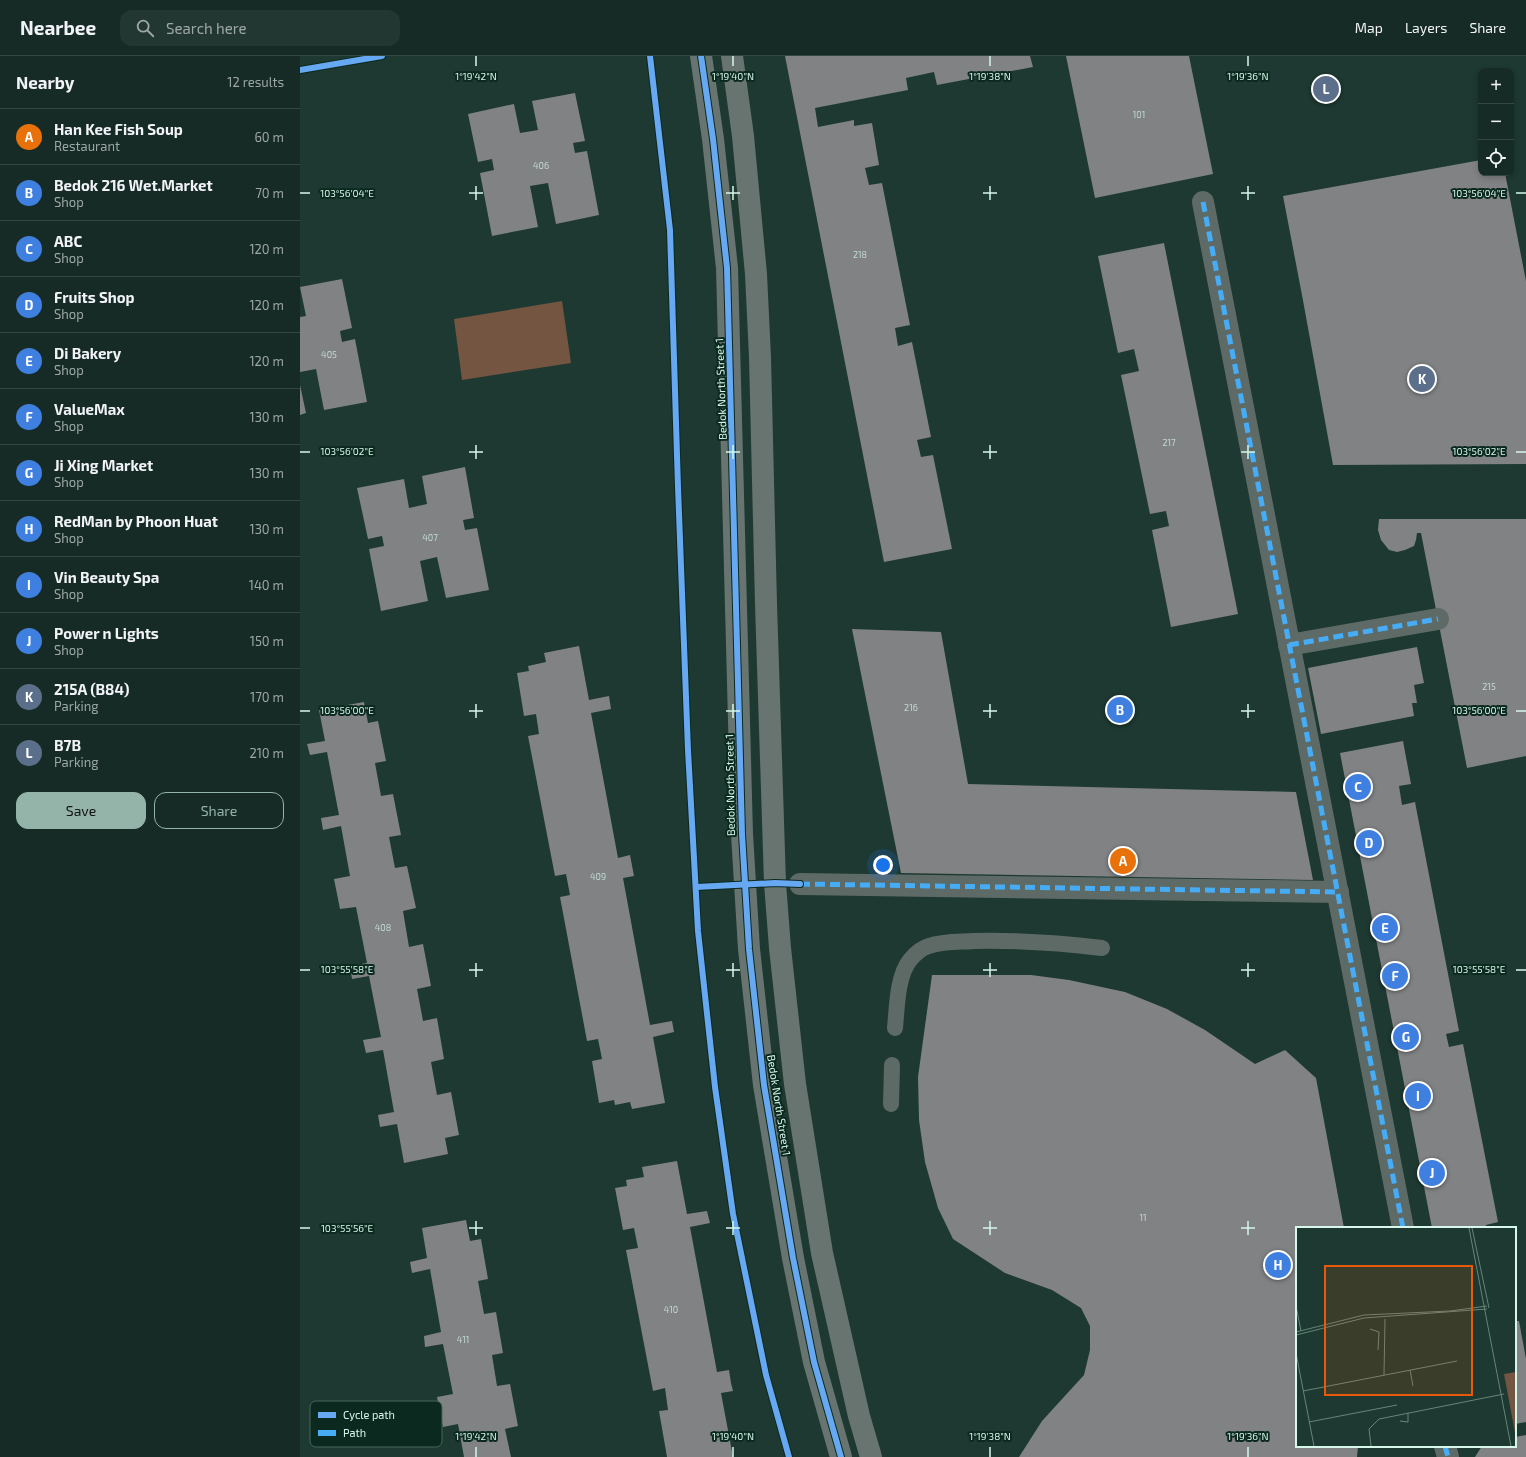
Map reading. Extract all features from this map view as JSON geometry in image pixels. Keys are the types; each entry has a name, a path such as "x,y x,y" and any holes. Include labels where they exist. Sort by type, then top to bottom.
{"street":[{"name":"Bedok North Street 1","path":"701,56 713,139 727,268 742,834 749,949 764,1085 793,1258 814,1362 841,1457"},
{"name":"Bedok North Street 1","path":"732,56 743,136 756,274 760,349 766,612 775,883 780,948 795,1084 822,1253 859,1416 871,1457"},
{"path":"1203,202 1403,1227"},
{"path":"1290,645 1438,619"},
{"path":"800,884 1338,892"},
{"path":"1445,1447 1448,1457"}],"lane":[{"path":"895,1028 902,975 911,959 919,951 926,947 955,942 1004,941 1053,943 1102,948"},
{"path":"890,1104 892,1065"}],"shaded area":[{"path":"562,301 571,363 462,380 454,319"}],"building":[{"path":"785,56 1030,56 1033,67 937,85 934,72 906,78 908,90 815,108 818,127 854,120 854,126 872,123 879,165 865,168 869,185 882,183 910,325 895,328 898,346 912,342 931,437 917,440 921,457 933,455 952,549 884,562"},
{"path":"1066,56 1189,56 1213,174 1095,198"},
{"path":"575,93 585,141 573,143 575,153 587,151 599,215 556,224 548,183 530,186 538,227 492,236 480,173 494,170 492,159 478,162 468,114 514,104 520,133 538,130 532,101"},
{"path":"1478,161 1478,176 1506,176 1526,281 1526,464 1333,465 1283,196"},
{"path":"1164,243 1238,614 1171,627 1152,530 1169,526 1166,511 1150,514 1121,375 1139,371 1134,349 1118,353 1098,256"},
{"path":"342,279 352,328 340,331 342,342 355,339 367,402 324,410 316,369 300,372 300,317 306,316 300,287"},
{"path":"300,385 306,413 300,415"},
{"path":"465,467 474,518 463,520 465,530 477,528 489,590 446,598 437,557 420,561 428,601 381,611 369,549 384,546 382,536 368,539 357,488 404,479 409,508 427,504 422,476"},
{"path":"1379,519 1526,519 1526,756 1467,768 1421,533 1417,533 1414,546 1397,552 1389,550 1381,540 1378,530"},
{"path":"852,629 941,632 968,784 1296,792 1313,880 901,873"},
{"path":"579,646 589,700 609,696 611,709 591,713 618,858 630,855 634,876 623,878 650,1025 672,1021 674,1032 653,1037 665,1103 632,1109 630,1102 615,1105 614,1100 599,1103 592,1061 602,1059 598,1039 587,1041 560,897 570,895 566,874 555,876 528,736 539,734 536,714 524,716 517,673 529,671 528,666 546,662 544,653"},
{"path":"1417,647 1424,683 1414,685 1417,703 1412,703 1414,716 1321,734 1308,668"},
{"path":"364,702 368,723 378,721 386,761 375,763 381,796 393,794 401,835 389,837 395,868 407,866 416,908 403,911 409,947 423,944 431,986 417,989 423,1021 437,1018 444,1059 431,1062 437,1095 451,1092 459,1135 445,1138 448,1154 404,1163 397,1124 380,1127 378,1115 394,1112 383,1050 366,1053 363,1040 381,1037 369,976 352,979 350,966 367,963 356,907 340,909 334,879 350,876 341,826 323,830 321,818 339,815 327,752 310,755 307,744 325,741 319,710"},
{"path":"1403,741 1411,784 1399,786 1402,805 1415,802 1459,1031 1446,1034 1449,1047 1463,1044 1498,1222 1486,1225 1486,1227 1432,1227 1340,753"},
{"path":"932,975 1031,975 1069,980 1125,992 1167,1009 1205,1030 1255,1064 1285,1050 1316,1078 1344,1227 1296,1227 1296,1447 1358,1447 1357,1457 1019,1457 1042,1421 1084,1375 1090,1350 1090,1326 1081,1308 1052,1290 1005,1273 953,1239 938,1208 925,1162 919,1120 918,1077"},
{"path":"677,1161 687,1214 707,1211 710,1223 690,1227 717,1372 729,1370 733,1391 721,1393 733,1457 667,1457 659,1411 668,1410 665,1388 653,1391 626,1250 638,1248 634,1228 623,1230 615,1188 627,1186 626,1180 644,1177 642,1167"},
{"path":"466,1220 470,1241 481,1239 488,1279 478,1281 484,1314 496,1312 503,1353 492,1355 497,1386 510,1384 518,1426 505,1429 511,1457 464,1457 458,1424 443,1427 442,1401 438,1401 437,1397 453,1394 443,1344 425,1347 424,1336 441,1332 430,1269 412,1273 410,1262 427,1258 422,1228"},
{"path":"1516,1321 1519,1321 1526,1359 1526,1422 1516,1424"},
{"path":"1526,1435 1526,1457 1475,1457 1481,1447 1516,1447 1516,1437"}],"marked path":[{"path":"1203,202 1403,1227"},
{"path":"1289,645 1438,619"},
{"path":"800,884 1338,892"},
{"path":"1445,1447 1448,1457"}],"cycle path":[{"path":"300,70 382,56"},
{"path":"650,56 670,230 688,750 698,931 715,1087 733,1214 766,1375 789,1457"},
{"path":"701,56 713,139 727,268 742,834 749,949 764,1085 793,1258 814,1362 841,1457"},
{"path":"696,887 775,883 800,884"}],"place":[{"name":"B7B","path":"1326,89"},
{"name":"215A (B84)","path":"1422,379"},
{"name":"Bedok 216 Wet.Market","path":"1120,710"},
{"name":"ABC","path":"1358,787"},
{"name":"Fruits Shop","path":"1369,843"},
{"name":"Han Kee Fish Soup","path":"1123,861"},
{"name":"Di Bakery","path":"1385,928"},
{"name":"ValueMax","path":"1395,976"},
{"name":"Ji Xing Market","path":"1406,1037"},
{"name":"Vin Beauty Spa","path":"1418,1096"},
{"name":"Power n Lights","path":"1432,1173"},
{"name":"RedMan by Phoon Huat","path":"1278,1265"}]}
